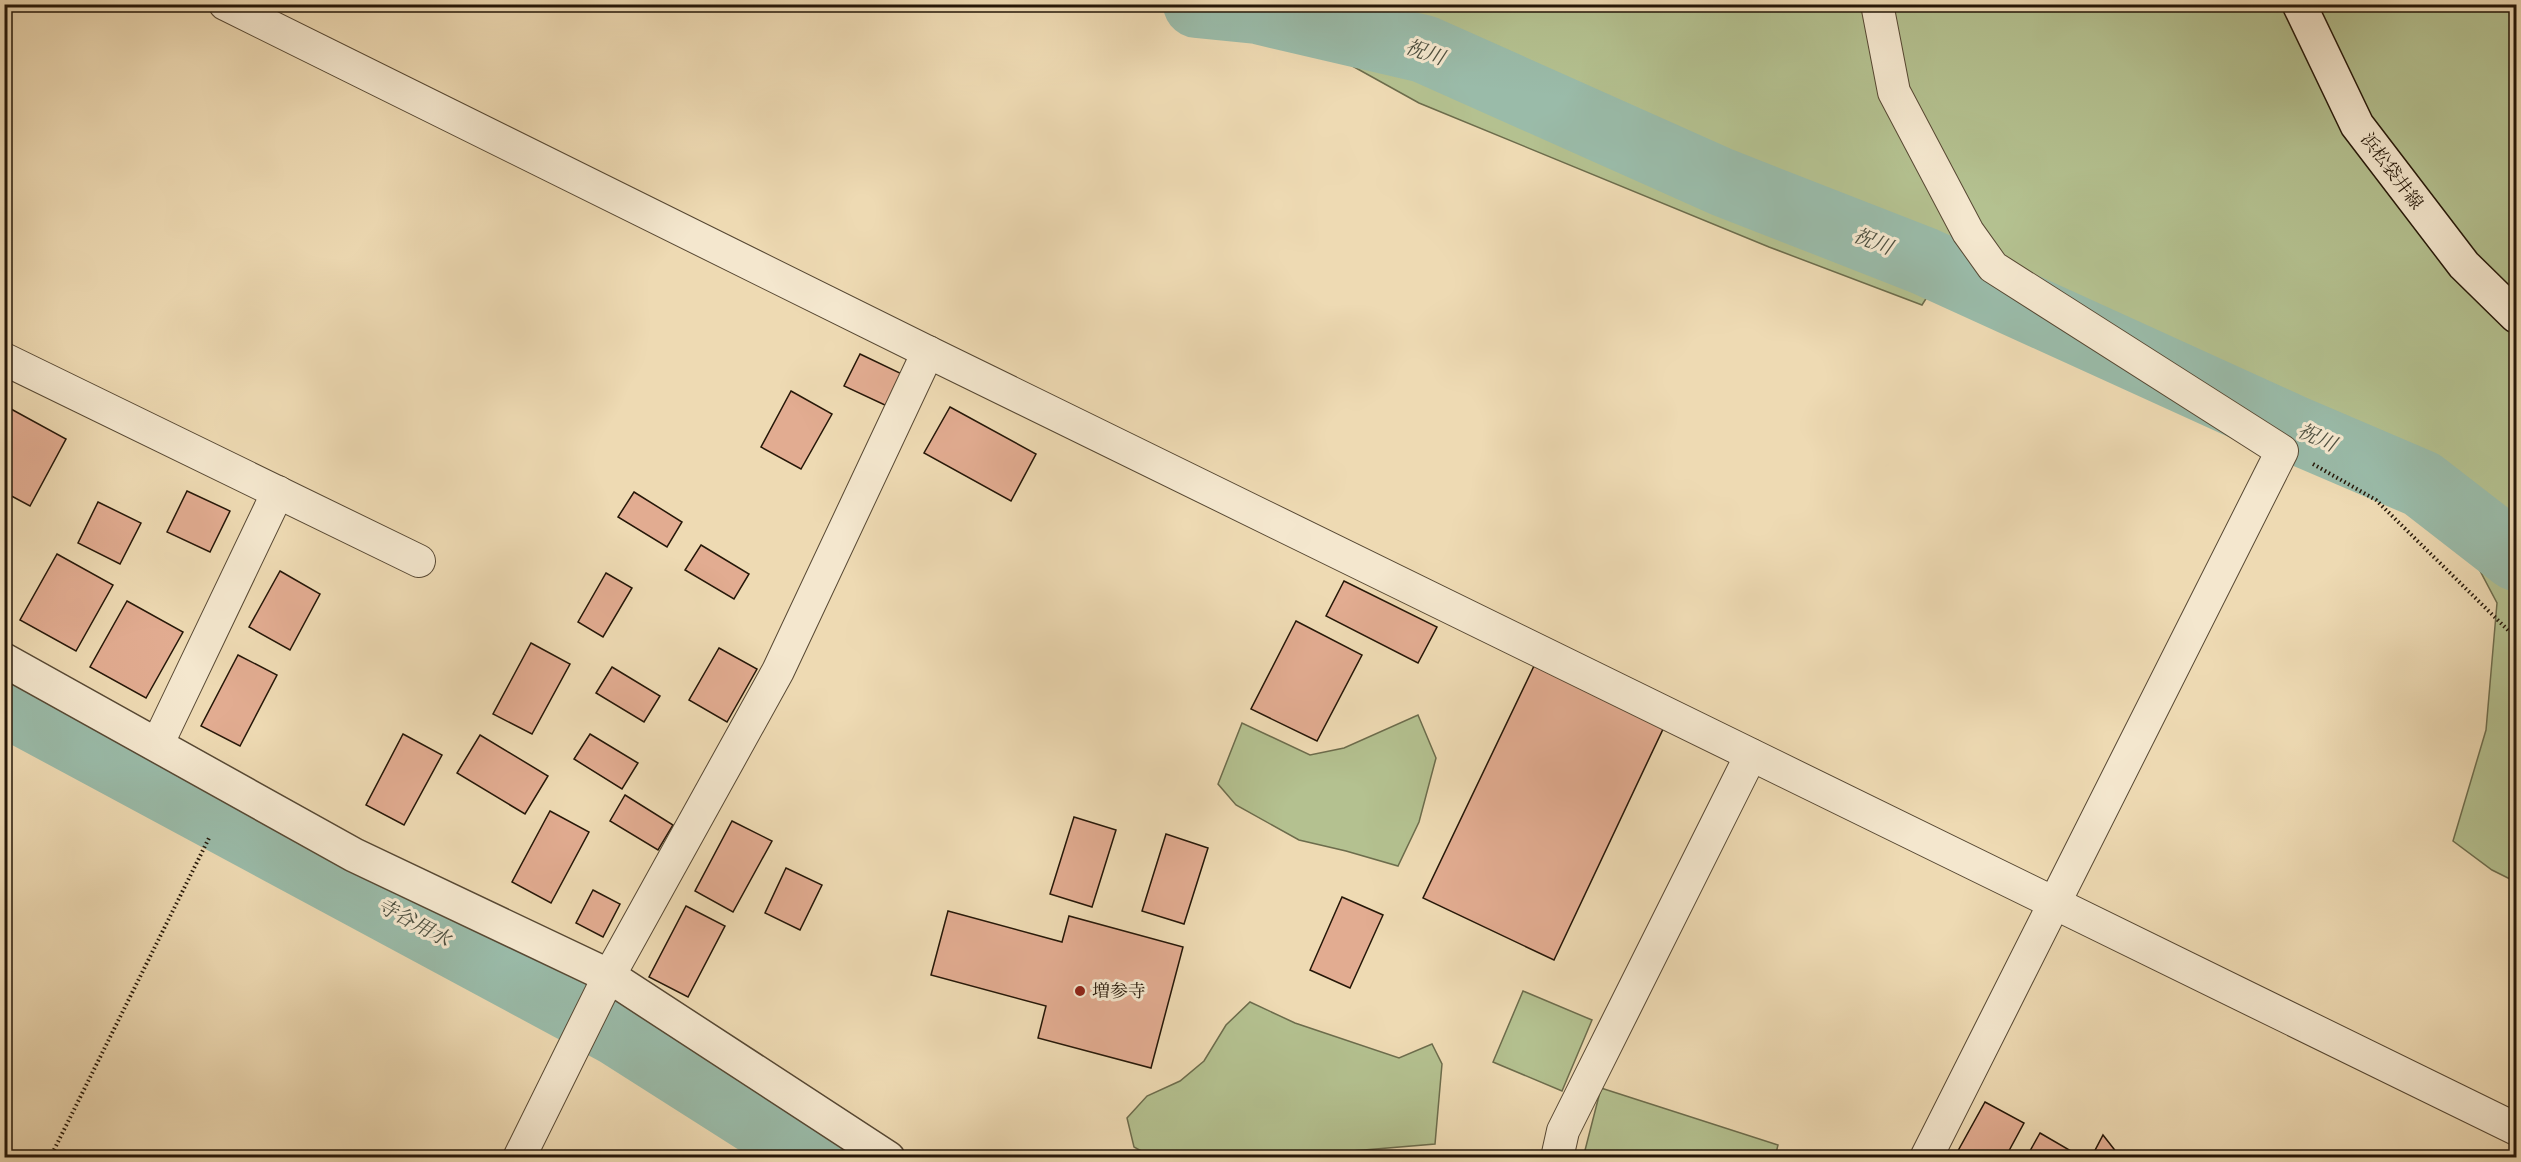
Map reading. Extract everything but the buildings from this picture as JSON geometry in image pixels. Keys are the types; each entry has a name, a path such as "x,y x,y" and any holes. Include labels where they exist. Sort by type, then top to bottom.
{"street":[{"path":"225,4 928,352 2517,1129"},
{"path":"1877,4 1894,92 1968,232 1993,267 2282,451 1926,1158"},
{"name":"浜松袋井線","path":"2299,4 2357,125 2464,265 2517,316"},
{"path":"519,1158 609,976 778,671 928,352"},
{"path":"4,358 419,561"},
{"path":"157,745 278,492"},
{"path":"4,660 354,855 609,976 888,1158"},
{"path":"1557,1158 1563,1131 1750,755"}],"path":[{"path":"2282,451 2329,471 2376,500 2517,638"},
{"path":"50,1158 210,836"}],"green space":[{"path":"1292,4 2516,5 2516,843 2511,849 2516,852 2516,882 2492,870 2453,841 2486,730 2497,603 2442,499 2230,400 1993,267 1968,232 1922,305 1769,247 1419,103 1291,32"},
{"path":"1418,715 1436,758 1419,822 1398,866 1299,840 1236,805 1218,784 1242,723 1310,755 1344,748"},
{"path":"1523,991 1592,1020 1562,1091 1493,1062"},
{"path":"1250,1002 1295,1023 1399,1058 1432,1044 1442,1064 1435,1144 1352,1151 1333,1158 1152,1157 1134,1147 1127,1118 1147,1096 1180,1081 1204,1061 1226,1025"},
{"path":"1601,1088 1778,1145 1775,1157 1583,1158"}],"waterway":[{"name":"祝川","path":"1197,4 1257,10 1424,49 1722,182 1924,261 2291,428 2422,484 2516,557"},
{"name":"寺谷用水","path":"4,702 617,1032 815,1158"}],"place":[{"name":"増参寺","path":"1080,991"}]}
